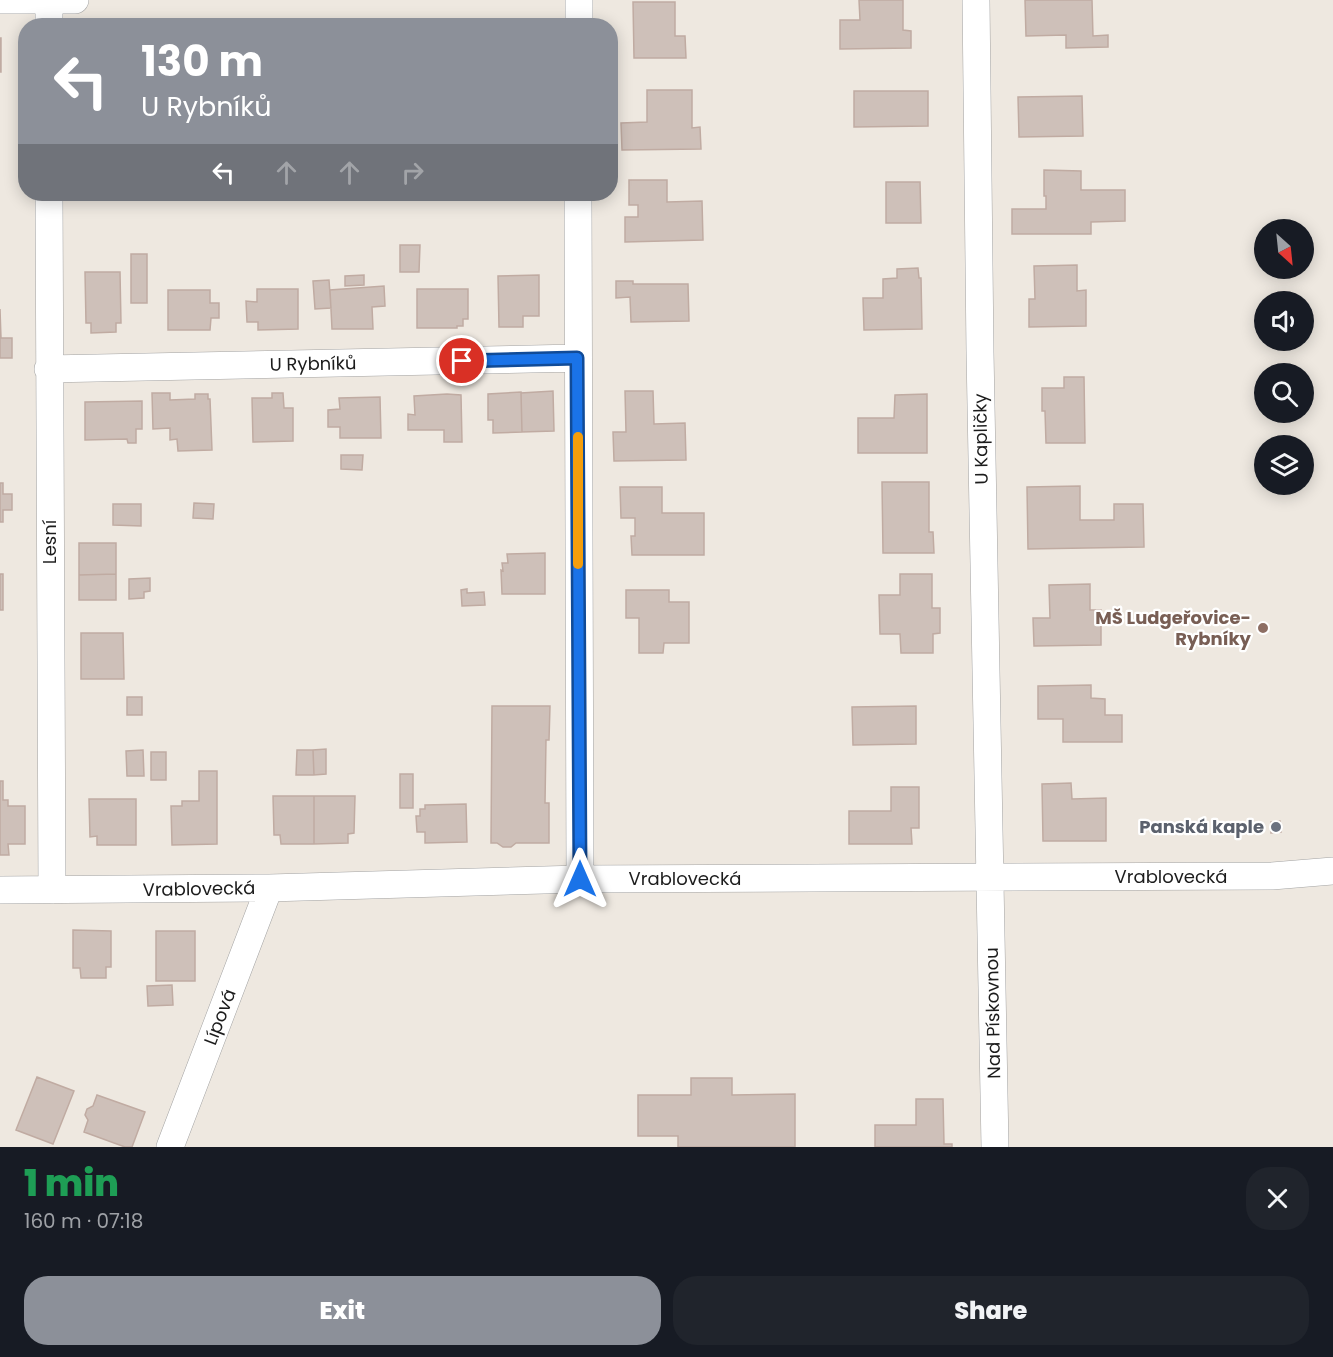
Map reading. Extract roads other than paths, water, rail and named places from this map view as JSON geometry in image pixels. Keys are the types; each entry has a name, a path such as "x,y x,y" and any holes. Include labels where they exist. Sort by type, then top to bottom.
{"street":[{"path":"0,0 75,0"},
{"path":"49,0 49,18"},
{"path":"579,0 579,18"},
{"name":"U Kapličky","path":"976,0 990,878"},
{"name":"Lesní","path":"49,201 52,890"},
{"path":"578,201 580,879"},
{"name":"U Rybníků","path":"48,369 577,358"},
{"name":"Vrablovecká","path":"0,890 269,888 580,879 1272,876 1333,871"},
{"name":"Nad Pískovnou","path":"990,878 995,1147"},
{"name":"Lípová","path":"170,1147 269,888"}],"place":[{"name":"MŠ Ludgeřovice- Rybníky","path":"1263,628"},
{"name":"Panská kaple","path":"1276,827"}]}
